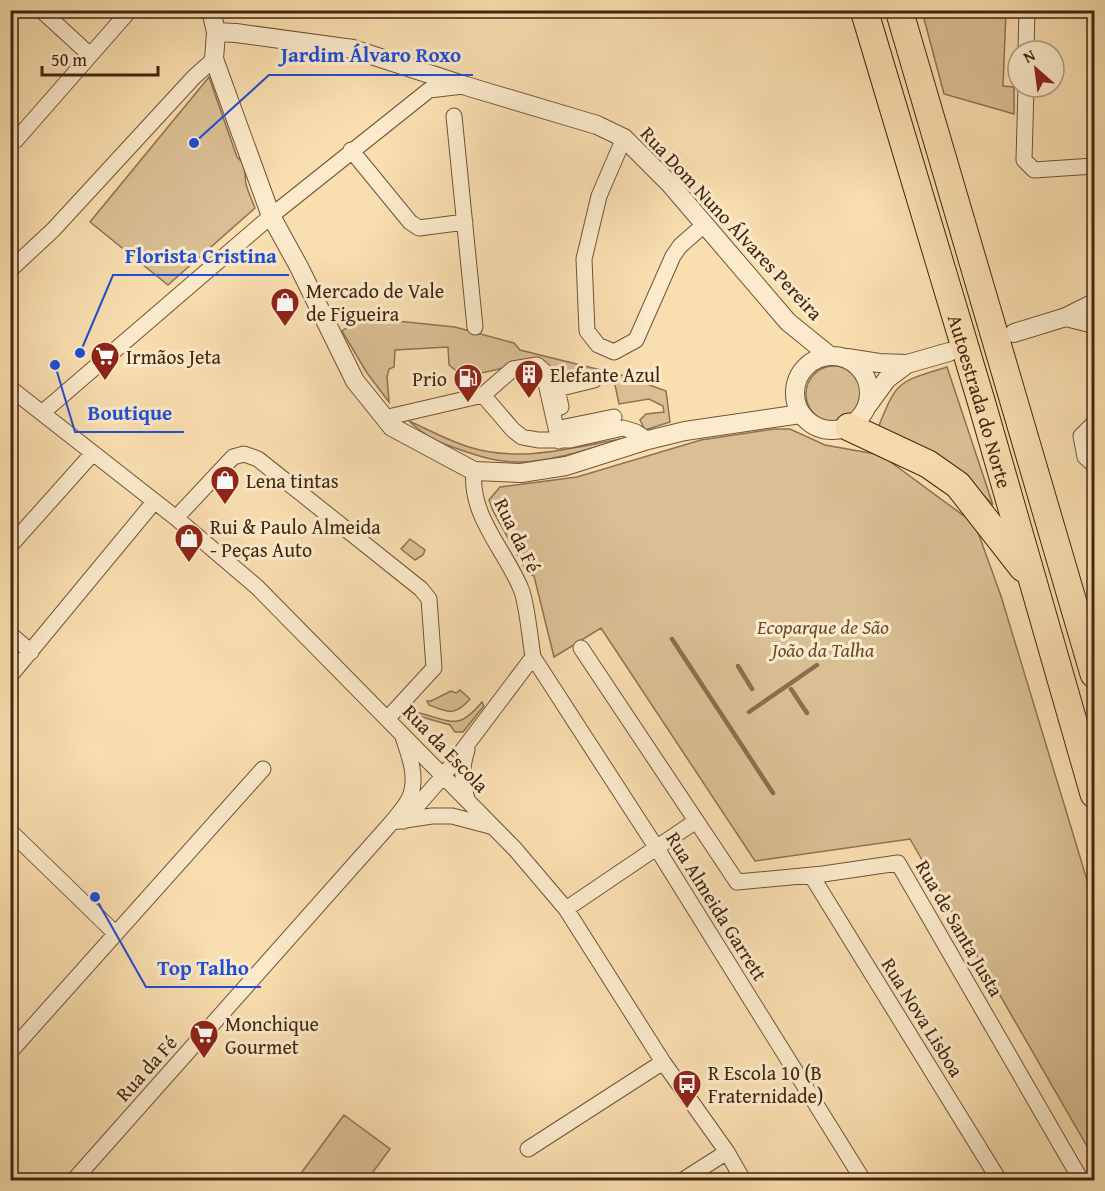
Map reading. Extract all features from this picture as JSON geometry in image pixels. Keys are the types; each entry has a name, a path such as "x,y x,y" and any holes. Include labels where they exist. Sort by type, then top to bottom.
{"highway":[{"name":"Autoestrada do Norte","path":"864,10 982,404 1095,794"},
{"name":"Autoestrada do Norte","path":"899,10 1095,674"},
{"path":"849,427 928,464 958,485 1031,578"}],"street":[{"path":"42,10 90,54"},
{"path":"10,143 16,140 130,10"},
{"path":"211,10 216,32 214,58 271,216 356,381 392,427 474,471 521,473 566,466 648,440 685,431 801,414"},
{"path":"1026,39 1027,10"},
{"name":"Rua Dom Nuno Álvares Pereira","path":"216,32 353,49 597,125 624,138 670,184 788,322 836,357 907,364 949,352"},
{"path":"10,270 53,230 214,58"},
{"path":"43,412 351,150 429,90 466,86"},
{"path":"1026,99 1024,160 1034,170 1095,166"},
{"path":"454,116 475,327"},
{"path":"624,138 599,196 584,259 587,331 598,345 614,352 636,340 673,256 680,246 705,224"},
{"path":"351,150 410,222 419,228 465,222"},
{"path":"1014,333 1066,317 1095,303"},
{"path":"1066,317 1095,324"},
{"path":"836,357 854,362 866,377 870,395 867,407 863,415 849,427 828,430 817,427 801,414 796,402 795,389 799,377 806,366 817,359 836,357"},
{"name":"Rua Dom Nuno Álvares Pereira","path":"867,407 887,379 907,364"},
{"path":"384,417 483,395 513,369 537,365 543,370 564,436"},
{"path":"564,436 556,389 594,380"},
{"name":"Rua da Escola","path":"10,388 176,518 257,587 572,906 663,1062 727,1152 743,1180"},
{"path":"483,395 513,430 522,437 564,436 623,428 636,432 648,440"},
{"path":"564,436 614,417"},
{"path":"1095,423 1081,436 1085,457 1095,465"},
{"path":"10,546 93,453"},
{"path":"176,518 233,457 244,454 258,459 421,589 429,599 434,668 388,718"},
{"name":"Rua da Fé","path":"74,1180 398,822 444,775 533,657 522,590 484,521 472,483 474,471"},
{"path":"10,676 154,501"},
{"path":"10,634 31,652"},
{"name":"Rua de Santa Justa","path":"581,648 737,882 811,875 897,862 1081,1180"},
{"name":"Rua Almeida Garrett","path":"533,657 656,848 863,1180"},
{"name":"Rua da Fé","path":"398,822 411,796 413,778 410,757 401,731"},
{"name":"Rua da Fé","path":"467,800 462,780 462,766 470,741"},
{"path":"10,1052 263,769"},
{"path":"398,822 432,816 452,816 493,826"},
{"path":"572,906 696,821"},
{"path":"10,831 115,933"},
{"name":"Rua Nova Lisboa","path":"811,875 999,1180"},
{"path":"528,1149 663,1062"},
{"path":"682,1180 727,1152"}],"green space":[{"path":"922,11 1006,11 1003,86 1006,86 1006,99 1014,99 1014,114 944,94"},
{"path":"209,77 237,157 244,166 246,184 255,208 168,285 90,222"},
{"path":"377,319 455,327 514,343 520,350 625,376 666,391 670,422 645,430 640,420 646,414 664,412 663,406 649,399 619,404 615,385 599,375 553,385 535,361 477,374 461,375 449,365 448,347 395,350 394,367 389,369 387,377 389,402 367,373 342,331 358,320"},
{"path":"834,366 854,374 862,394 854,414 834,422 814,414 806,394 814,374"},
{"path":"947,367 993,505 962,473 878,428 890,400 901,385 918,376"},
{"path":"409,421 446,439 469,447 509,454 550,452 631,437 562,456 513,462 481,456 444,444 426,435"},
{"name":"Ecoparque de São João da Talha","path":"774,429 790,429 825,445 881,455 975,524 1001,596 1094,903 1094,1144 1088,1148 910,839 755,861 601,628 554,657 534,576 528,574 489,500 500,487 577,477 701,440"},
{"path":"410,539 425,550 423,555 415,560 401,549"},
{"path":"460,690 470,699 456,710 442,710 429,705 427,701 451,691 456,693"},
{"path":"482,702 484,706 463,732 455,732 450,725 418,716 419,713 447,721 460,720 467,717"},
{"path":"344,1115 390,1149 367,1180 296,1180"}],"waterway":[{"path":"672,639 773,793"},
{"path":"749,712 817,665"},
{"path":"738,666 752,689"},
{"path":"791,689 807,713"}],"place":[{"name":"Jardim Álvaro Roxo","path":"194,143"},
{"name":"Mercado de Vale de Figueira","path":"285,328"},
{"name":"Florista Cristina","path":"80,353"},
{"name":"Boutique","path":"55,365"},
{"name":"Irmãos Jeta","path":"105,382"},
{"name":"Elefante Azul","path":"529,400"},
{"name":"Prio","path":"468,404"},
{"name":"Lena tintas","path":"225,506"},
{"name":"Rui & Paulo Almeida - Peças Auto","path":"189,564"},
{"name":"Top Talho","path":"95,897"},
{"name":"Monchique Gourmet","path":"204,1060"},
{"name":"R Escola 10 (B Fraternidade)","path":"687,1110"}]}
